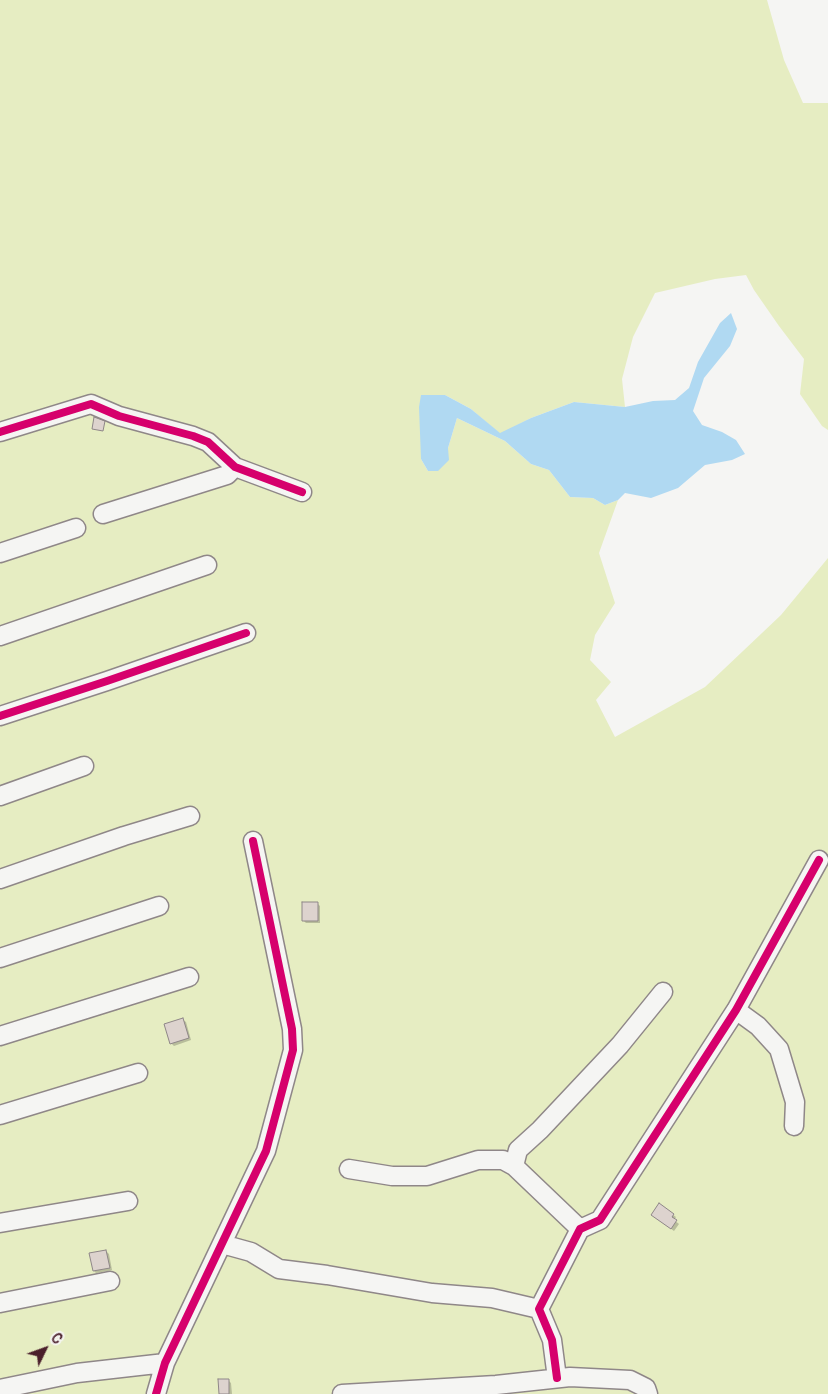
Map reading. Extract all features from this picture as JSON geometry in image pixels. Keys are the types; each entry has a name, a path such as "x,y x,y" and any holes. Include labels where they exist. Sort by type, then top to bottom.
{"street":[{"path":"0,432 91,404 119,416 193,436 208,442 235,467 302,492"},
{"path":"103,514 227,475 235,467"},
{"path":"0,553 76,528"},
{"path":"0,636 207,566"},
{"path":"0,716 246,633"},
{"path":"0,796 84,766"},
{"path":"0,880 124,836 190,816"},
{"path":"156,1394 165,1363 266,1151 293,1050 292,1029 253,841"},
{"path":"557,1378 552,1340 539,1309 580,1229 600,1220 736,1010 819,860"},
{"path":"0,958 159,906"},
{"path":"0,1036 189,977"},
{"path":"514,1166 518,1150 540,1130 620,1044 663,992"},
{"path":"736,1010 758,1026 779,1049 795,1102 794,1126"},
{"path":"0,1115 138,1074"},
{"path":"348,1169 392,1176 427,1176 478,1160 503,1160 514,1166 580,1229"},
{"path":"0,1224 128,1201"},
{"path":"222,1244 251,1252 279,1269 327,1275 432,1293 492,1298 539,1309"},
{"path":"0,1304 110,1281"},
{"path":"0,1389 77,1373 165,1363"},
{"path":"342,1394 496,1385 570,1377 630,1380 646,1388 648,1394"}],"green space":[{"path":"0,0 767,0 784,60 803,103 828,103 828,430 822,426 800,394 804,359 754,290 746,275 715,279 655,293 633,337 622,379 625,407 574,402 531,418 500,434 471,409 445,395 421,395 421,459 428,471 448,448 457,418 505,441 531,464 549,470 570,497 593,498 605,505 618,500 599,553 615,603 595,635 590,660 611,682 596,700 615,737 705,687 781,615 828,558 828,1394 0,1394"}],"water":[{"path":"731,313 737,329 730,346 704,378 693,411 702,425 722,432 736,440 745,454 732,460 705,465 678,488 651,498 625,493 618,500 605,505 593,498 570,497 549,470 531,464 505,441 457,418 448,448 449,460 438,471 428,471 421,459 419,407 421,395 445,395 471,409 500,433 531,418 574,402 625,407 653,401 675,400 689,388 698,362 720,323"}],"building":[{"path":"94,417 105,421 103,431 92,429"},
{"path":"302,902 318,902 318,921 302,921"},
{"path":"183,1018 189,1038 170,1044 164,1024"},
{"path":"659,1203 674,1214 672,1217 677,1220 671,1229 651,1215"},
{"path":"106,1250 110,1268 93,1271 89,1253"},
{"path":"218,1379 229,1379 229,1394 219,1394"}],"cycle path":[{"path":"0,432 91,404 119,416 193,436 208,442 235,467 302,492"},
{"path":"0,716 246,633"},
{"path":"156,1394 165,1363 266,1151 293,1050 292,1029 253,841"},
{"path":"557,1378 552,1340 539,1309 580,1229 600,1220 736,1010 819,860"}]}
